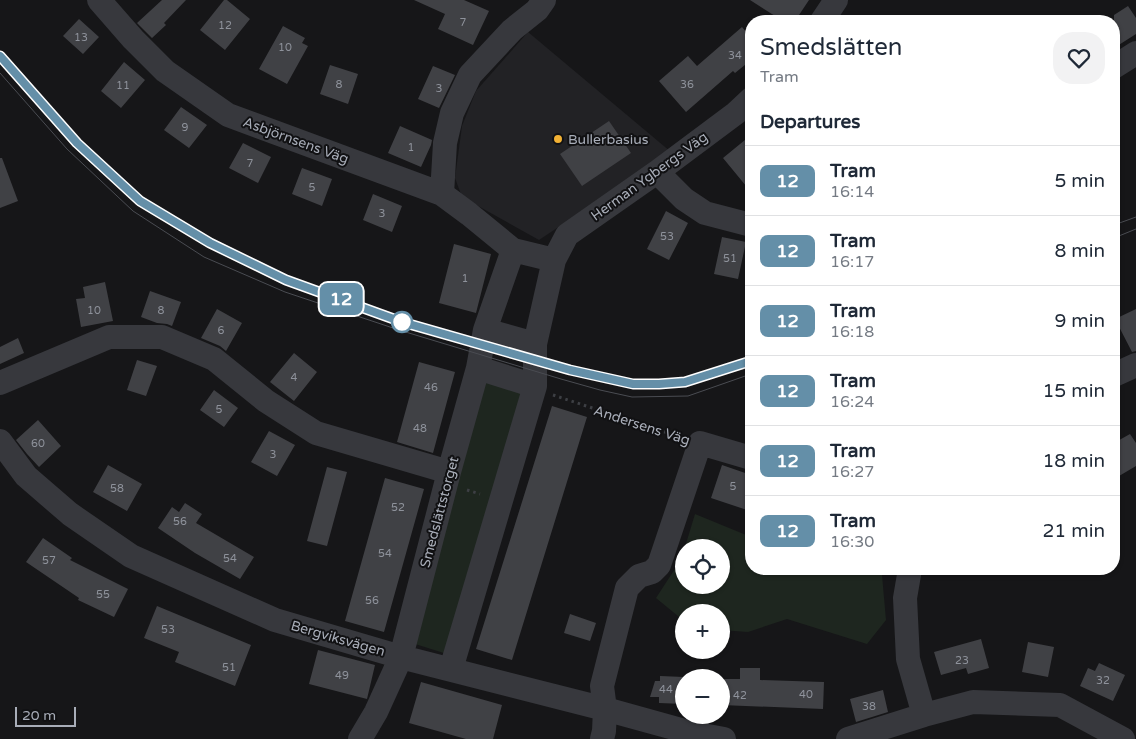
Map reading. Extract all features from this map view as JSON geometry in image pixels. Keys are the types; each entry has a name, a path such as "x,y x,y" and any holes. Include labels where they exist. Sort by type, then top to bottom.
{"street":[{"name":"Asbjörnsens Väg","path":"99,0 134,40 165,71 228,115 442,194 513,250"},
{"path":"442,194 445,143 452,113 470,75 512,30 537,10 544,0"},
{"path":"826,15 836,0"},
{"path":"1120,63 1136,52"},
{"name":"Herman Ygbergs Väg","path":"554,260 568,235 657,172 736,113 745,104"},
{"path":"657,172 684,199 705,213 745,223"},
{"path":"451,669 535,386 535,344 554,260 513,250"},
{"name":"Smedslättstorget","path":"360,739 376,712 401,657 448,472 478,368 485,330 513,250"},
{"path":"485,330 535,344"},
{"path":"0,383 109,337 162,337 214,359 266,401 316,433 448,472"},
{"path":"1120,372 1136,365"},
{"path":"478,368 535,386"},
{"name":"Bergviksvägen","path":"0,441 26,476 70,514 131,556 275,620 401,657 605,708 692,733 724,739"},
{"path":"602,739 605,708 602,686 627,588 639,576 652,572 659,564 700,443"},
{"name":"Andersens Väg","path":"700,443 745,456"},
{"path":"909,575 905,598 908,659 924,715"},
{"path":"848,739 973,702 1060,705 1123,739"}],"path":[{"name":"Andersens Väg","path":"535,386 557,397 700,443"},
{"path":"448,472 456,487 502,501"}],"shaded area":[{"name":"Bullerbasius","path":"528,32 671,152 539,240 462,197 455,178 462,126 476,91"},
{"path":"484,379 527,392 447,654 412,643"},
{"path":"695,514 745,535 745,575 882,575 886,620 867,644 787,619 748,632 730,631 730,604 675,604 675,614 656,598 675,569 675,594 730,594 730,539 687,539"}],"building":[{"path":"162,0 186,0 164,23 166,25 152,38 137,23"},
{"path":"224,0 227,0 250,19 225,50 200,30"},
{"path":"414,0 464,0 489,11 473,45 438,29 445,14"},
{"path":"750,0 809,0 799,15 774,15"},
{"path":"1128,6 1136,18 1136,34 1120,44 1120,15 1114,15"},
{"path":"79,19 99,37 83,54 63,36"},
{"path":"283,26 305,38 302,43 308,46 287,84 259,69"},
{"path":"742,27 745,31 745,65 735,73 733,71 686,112 659,81 688,56 697,66"},
{"path":"124,62 145,80 121,108 101,91"},
{"path":"330,65 358,74 348,104 320,94"},
{"path":"433,66 455,75 439,108 418,99"},
{"path":"181,107 207,125 189,148 164,130"},
{"path":"609,121 631,153 582,186 560,154"},
{"path":"400,126 432,140 421,167 388,153"},
{"path":"745,140 745,185 723,158"},
{"path":"243,143 271,157 258,183 229,168"},
{"path":"0,158 2,158 18,201 0,208"},
{"path":"302,168 332,179 322,206 292,194"},
{"path":"373,194 402,206 392,232 363,220"},
{"path":"666,211 688,223 669,260 647,249"},
{"path":"722,237 745,242 738,279 714,274"},
{"path":"454,244 491,254 476,313 439,303"},
{"path":"105,282 113,321 81,327 76,299 85,298 83,287"},
{"path":"150,291 181,302 172,326 141,317"},
{"path":"217,309 242,323 226,351 220,346 201,338"},
{"path":"1136,309 1136,351 1132,352 1120,329 1120,317"},
{"path":"18,338 24,353 0,364 0,347"},
{"path":"294,353 317,372 294,401 270,382"},
{"path":"137,360 157,366 146,396 127,390"},
{"path":"419,362 455,372 433,453 397,442"},
{"path":"214,390 238,408 224,427 200,410"},
{"path":"552,406 587,417 512,660 476,649"},
{"path":"38,420 61,446 39,467 16,440"},
{"path":"269,431 295,445 277,476 251,462"},
{"path":"1130,434 1136,443 1136,466 1120,475 1120,440"},
{"path":"108,465 142,484 127,511 93,492"},
{"path":"722,465 745,473 745,509 711,498"},
{"path":"327,467 347,472 327,546 307,541"},
{"path":"385,478 424,489 384,632 345,621"},
{"path":"185,503 202,514 196,523 254,557 240,579 195,553 158,528 172,507 179,512"},
{"path":"43,538 72,558 70,560 128,589 114,617 78,600 79,598 26,562"},
{"path":"157,606 251,645 235,686 175,662 179,652 144,638"},
{"path":"570,614 596,623 590,641 564,633"},
{"path":"981,639 989,668 968,674 966,668 941,675 934,652"},
{"path":"1028,642 1054,647 1048,677 1022,672"},
{"path":"318,650 375,665 367,699 309,684"},
{"path":"1099,663 1125,675 1113,701 1080,686 1088,668 1095,671"},
{"path":"740,668 760,668 760,680 824,682 823,709 730,705 730,679 740,679"},
{"path":"660,676 675,677 675,704 659,703 659,697 650,697 655,681 660,681"},
{"path":"421,682 502,705 493,739 466,739 409,723"},
{"path":"883,690 888,712 856,722 850,699"}],"tram line":[{"path":"0,56 77,143 140,201 210,243 286,280 402,322 570,370 633,383 685,382 745,363"},
{"name":"12","path":"0,56 77,143 140,201 210,243 286,280 402,322 570,370 633,384 685,382 745,363"},
{"path":"0,73 67,149 133,211 204,257 285,292 399,330 561,379 632,397 688,396 745,376"},
{"path":"1120,223 1136,217"},
{"path":"1120,236 1136,229"}],"place":[{"name":"Bullerbasius","path":"558,139"}]}
